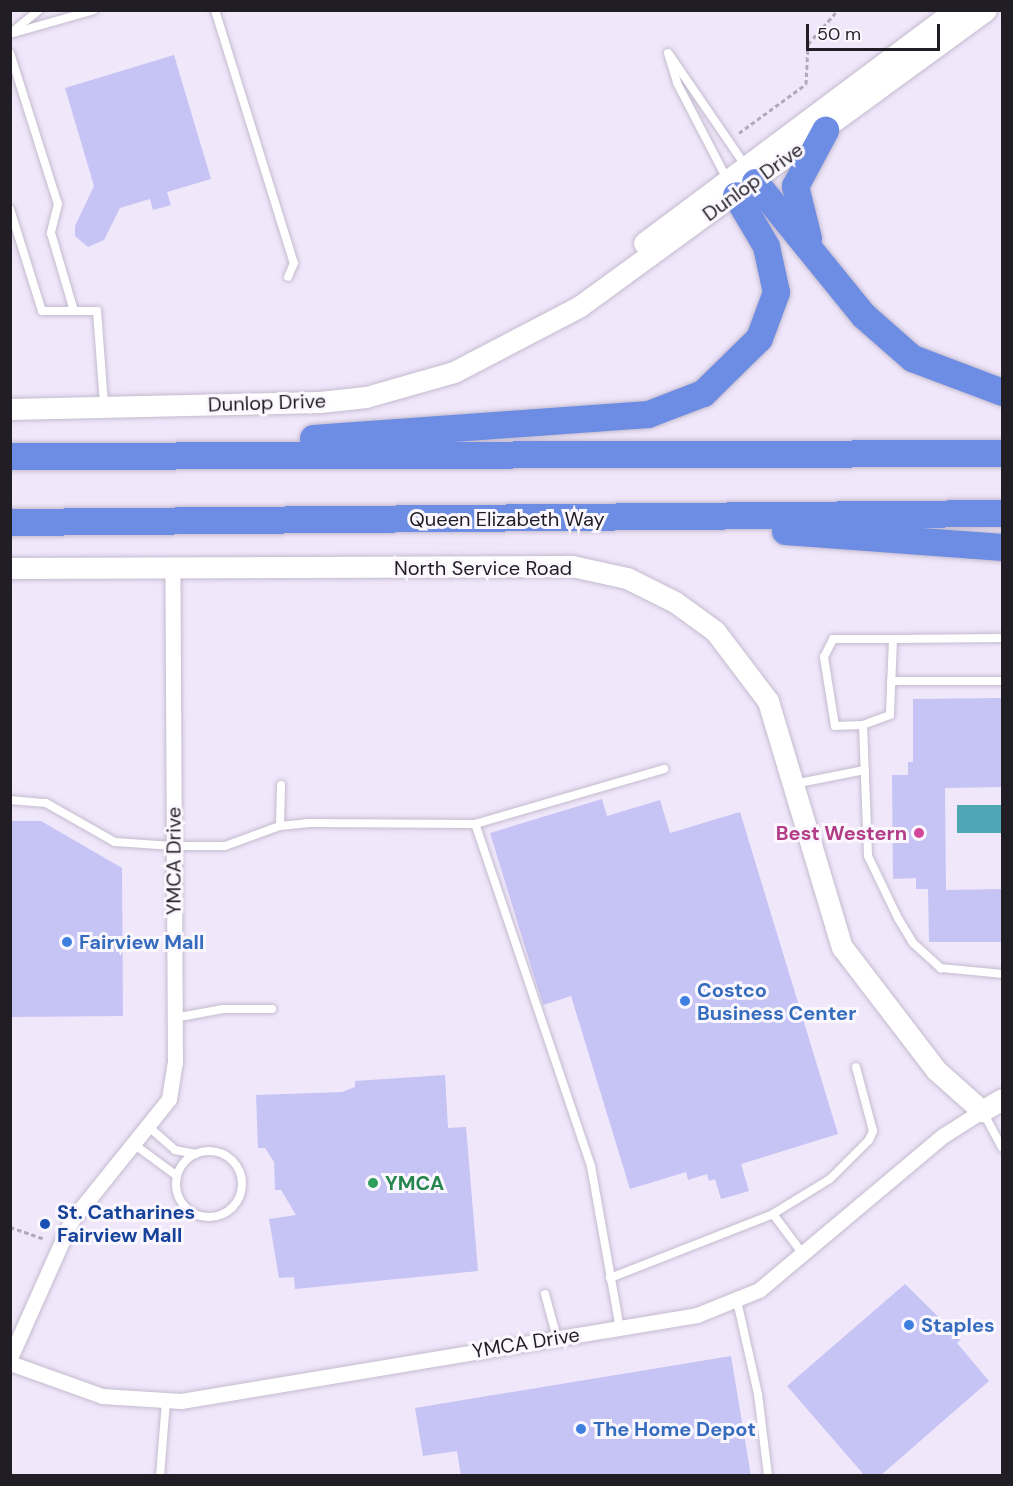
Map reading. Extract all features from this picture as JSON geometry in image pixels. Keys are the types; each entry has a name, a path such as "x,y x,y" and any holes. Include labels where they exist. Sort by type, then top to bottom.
{"highway":[{"path":"825,130 800,170 795,201 802,227 829,276"},
{"path":"741,182 829,276 912,358 1002,392"},
{"path":"58,456 648,414 703,393 741,361 771,314 775,271 741,182"},
{"path":"10,456 1002,453"},
{"name":"Queen Elizabeth Way","path":"10,522 1002,513"},
{"path":"607,518 1002,548"}],"street":[{"name":"Dunlop Drive","path":"10,409 366,397 454,372 513,344 580,306 741,182 955,10"},
{"name":"Dunlop Drive","path":"741,182 825,130 986,10"},
{"name":"North Service Road","path":"10,568 572,566 627,578 715,631 742,662 768,701 842,947 920,1052 982,1110"},
{"name":"YMCA Drive","path":"172,568 174,1018 169,1099 150,1128 57,1244 10,1361 102,1396 166,1401 696,1315 737,1301 804,1255 944,1135 982,1110"},
{"path":"982,1110 1002,1099"}],"lane":[{"path":"10,34 39,10"},
{"path":"10,34 94,10"},
{"path":"215,10 294,263 288,277"},
{"path":"10,53 58,204 51,233 74,311"},
{"path":"668,53 730,140 741,182 677,83 668,53"},
{"path":"10,209 42,311 97,311 104,407"},
{"path":"893,639 890,715 863,724 835,726 824,657 833,639 1002,638"},
{"path":"891,681 1002,681"},
{"path":"863,724 868,856 913,943 941,968 1002,974"},
{"path":"10,800 46,803 115,842 173,846 225,846 280,826 475,824 664,769"},
{"path":"793,784 866,770"},
{"path":"280,826 281,785"},
{"path":"475,824 591,1166 620,1329"},
{"path":"174,1018 223,1009 272,1009"},
{"path":"610,1278 773,1214 830,1179 869,1140 873,1131 856,1067"},
{"path":"982,1110 1002,1147"},
{"path":"150,1128 175,1150 196,1154 218,1152 234,1163 242,1182 231,1209 213,1217 194,1214 177,1194 177,1176 196,1154"},
{"path":"135,1145 177,1176"},
{"path":"773,1214 804,1255"},
{"path":"544,1294 557,1338"},
{"path":"737,1301 758,1394 768,1476"},
{"path":"160,1476 166,1401"}],"path":[{"path":"730,140 806,84 808,45 838,10"},
{"path":"10,1227 57,1244"}],"water":[{"path":"957,805 1002,805 1002,833 957,833"}],"building":[{"path":"174,55 211,179 167,192 171,205 153,210 150,199 120,208 104,240 88,247 75,236 75,226 94,186 65,88"},
{"name":"Best Western","path":"1002,698 1002,787 945,788 946,890 1002,889 1002,942 929,942 928,889 916,889 916,878 893,879 892,775 908,775 908,762 913,762 913,699"},
{"name":"Costco Business Center","path":"602,799 607,816 660,800 670,833 740,812 838,1134 741,1164 749,1191 721,1199 715,1179 709,1181 707,1174 688,1180 686,1172 630,1189 571,996 543,1005 490,833"},
{"name":"Fairview Mall","path":"10,821 41,821 122,868 123,1016 10,1017"},
{"name":"YMCA","path":"445,1075 448,1128 466,1127 478,1271 295,1289 294,1277 279,1278 269,1219 296,1215 281,1190 275,1190 274,1162 265,1148 258,1148 256,1095 342,1092 355,1087 355,1081"},
{"path":"905,1284 961,1339 957,1343 989,1381 880,1476 865,1476 787,1386"},
{"name":"The Home Depot","path":"731,1356 751,1476 461,1476 457,1451 423,1456 415,1408"}],"place":[{"name":"Best Western","path":"919,833"},
{"name":"Fairview Mall","path":"67,942"},
{"name":"Costco Business Center","path":"685,1001"},
{"name":"YMCA","path":"373,1183"},
{"name":"St. Catharines Fairview Mall","path":"45,1224"},
{"name":"Staples","path":"909,1325"},
{"name":"The Home Depot","path":"581,1429"}]}
